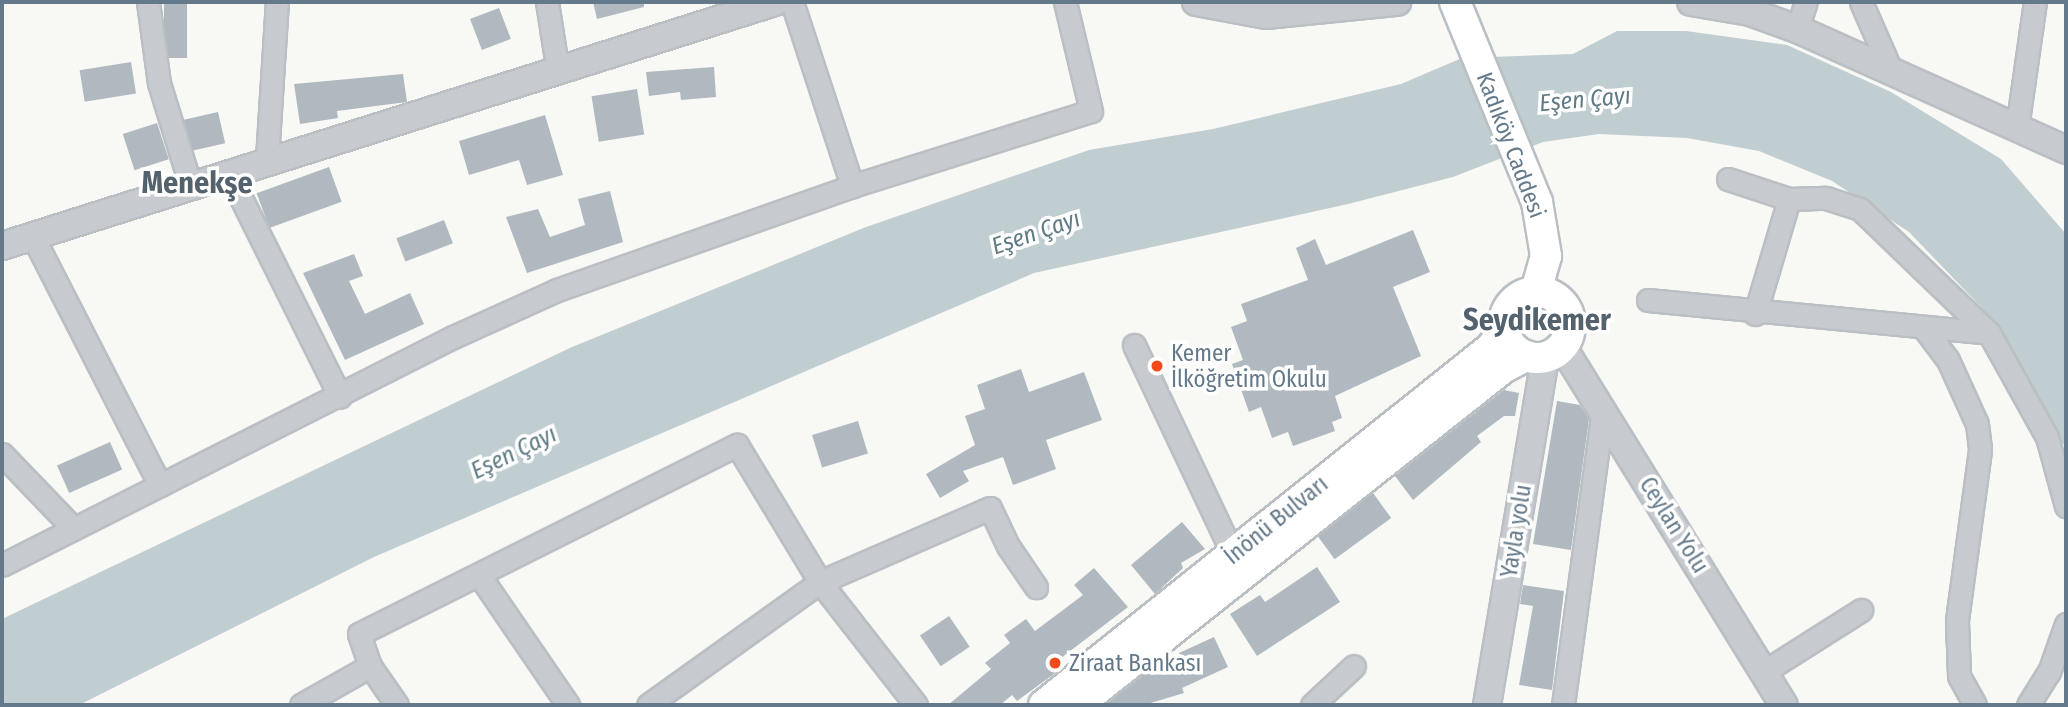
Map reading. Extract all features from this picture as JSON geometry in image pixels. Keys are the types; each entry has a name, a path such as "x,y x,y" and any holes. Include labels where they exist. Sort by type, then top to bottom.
{"main road":[{"name":"Kadıköy Caddesi","path":"1455,2 1537,202 1546,256 1536,292"},
{"path":"1536,292 1547,293 1565,307 1570,327 1544,353 1516,350 1504,331 1504,320 1515,300 1536,292"},
{"name":"İnönü Bulvarı","path":"1076,705 1491,348 1504,331"},
{"name":"İnönü Bulvarı","path":"1044,705 1503,368 1544,353"}],"street":[{"path":"148,2 159,83 190,184"},
{"path":"267,159 276,2"},
{"path":"547,2 558,72"},
{"path":"2,246 267,159 558,72 775,2"},
{"path":"792,2 852,186"},
{"path":"2,565 340,397 453,337 556,290 852,186 1091,111 1065,2"},
{"path":"1196,2 1266,15 1397,2"},
{"path":"1691,2 1750,12 1797,29 2066,150"},
{"path":"1797,29 1806,2"},
{"path":"1861,2 1892,73"},
{"path":"2017,128 2035,2"},
{"path":"228,172 340,397"},
{"path":"1728,179 1789,199 1826,198 1860,209 1989,332 2047,437 2066,506"},
{"path":"1755,314 1789,199"},
{"path":"32,235 160,485"},
{"path":"1648,300 1755,314 1989,332"},
{"path":"1923,327 1948,359 1977,424 1980,450 1958,621 1959,676 1975,705"},
{"path":"1134,345 1240,563"},
{"name":"Ceylan Yolu","path":"1544,353 1602,410 1784,705"},
{"name":"Yayla yolu","path":"1488,705 1544,353"},
{"path":"1563,705 1602,410"},
{"path":"397,705 370,666 359,634 737,445 820,582 916,705"},
{"path":"2,454 73,528"},
{"path":"648,705 820,582 990,508 1035,587"},
{"path":"480,575 568,705"},
{"path":"1765,671 1861,610"},
{"path":"2028,705 2049,672 2066,624"},
{"path":"301,705 370,666"},
{"path":"1312,705 1354,666"}],"water":[{"name":"Eşen Çayı","path":"1617,31 1686,31 1787,45 1891,92 2001,159 2066,234 2066,449 1982,308 1909,232 1832,181 1759,151 1687,138 1599,134 1543,142 1453,177 1348,204 1034,273 374,557 79,705 2,705 2,619 572,347 866,227 1089,150 1213,129 1401,84 1462,58 1573,54"}],"building":[{"path":"164,2 187,2 187,58 164,58"},
{"path":"593,2 644,2 644,7 597,19"},
{"path":"499,8 511,39 482,50 470,19"},
{"path":"131,62 136,94 85,102 80,70"},
{"path":"714,67 716,97 681,100 680,92 649,96 646,72"},
{"path":"403,74 407,102 337,111 338,118 300,124 294,84"},
{"path":"637,89 644,134 599,142 592,96"},
{"path":"218,112 225,143 191,151 184,120"},
{"path":"545,115 563,175 527,185 519,160 469,175 459,141"},
{"path":"157,123 169,159 135,170 123,134"},
{"path":"329,167 342,202 269,228 257,193"},
{"path":"610,191 623,242 527,273 506,217 538,209 550,237 585,225 578,199"},
{"path":"444,220 453,243 405,262 396,238"},
{"path":"1413,230 1430,272 1393,287 1421,356 1335,396 1342,418 1332,422 1335,431 1293,446 1288,432 1272,438 1261,407 1249,412 1232,364 1243,360 1231,327 1247,321 1241,304 1308,280 1296,248 1315,239 1326,265"},
{"path":"354,254 363,276 349,281 365,314 410,293 424,324 345,360 303,273"},
{"path":"1021,369 1029,392 1084,372 1102,420 1046,440 1056,469 1013,485 1003,457 963,471 969,481 940,498 926,474 975,445 965,416 985,409 977,385"},
{"path":"1504,390 1519,393 1515,416 1504,416 1477,436 1481,442 1413,500 1395,476"},
{"path":"1557,401 1580,405 1589,419 1571,550 1533,544"},
{"path":"858,421 868,454 822,468 812,435"},
{"path":"110,442 122,469 69,493 57,466"},
{"path":"1373,493 1391,518 1335,559 1316,534"},
{"path":"1182,522 1205,549 1181,563 1183,568 1155,594 1131,565"},
{"path":"1317,567 1340,602 1257,656 1230,614 1260,595 1265,602"},
{"path":"1094,568 1128,607 1057,661 1062,668 1017,701 1012,695 1000,705 948,705 991,669 985,663 1010,643 1004,635 1026,619 1035,631 1083,595 1074,585"},
{"path":"1523,585 1564,591 1552,690 1519,685 1533,606 1520,604"},
{"path":"949,616 970,647 941,666 920,636"},
{"path":"1214,637 1228,667 1182,688 1184,693 1144,705 1105,705 1146,673 1182,662 1179,653"}],"place":[{"name":"Kemer İlköğretim Okulu","path":"1157,366"},
{"name":"Ziraat Bankası","path":"1055,663"}],"district":[{"name":"Menekşe","path":"197,183"},
{"name":"Seydikemer","path":"1537,320"}]}
